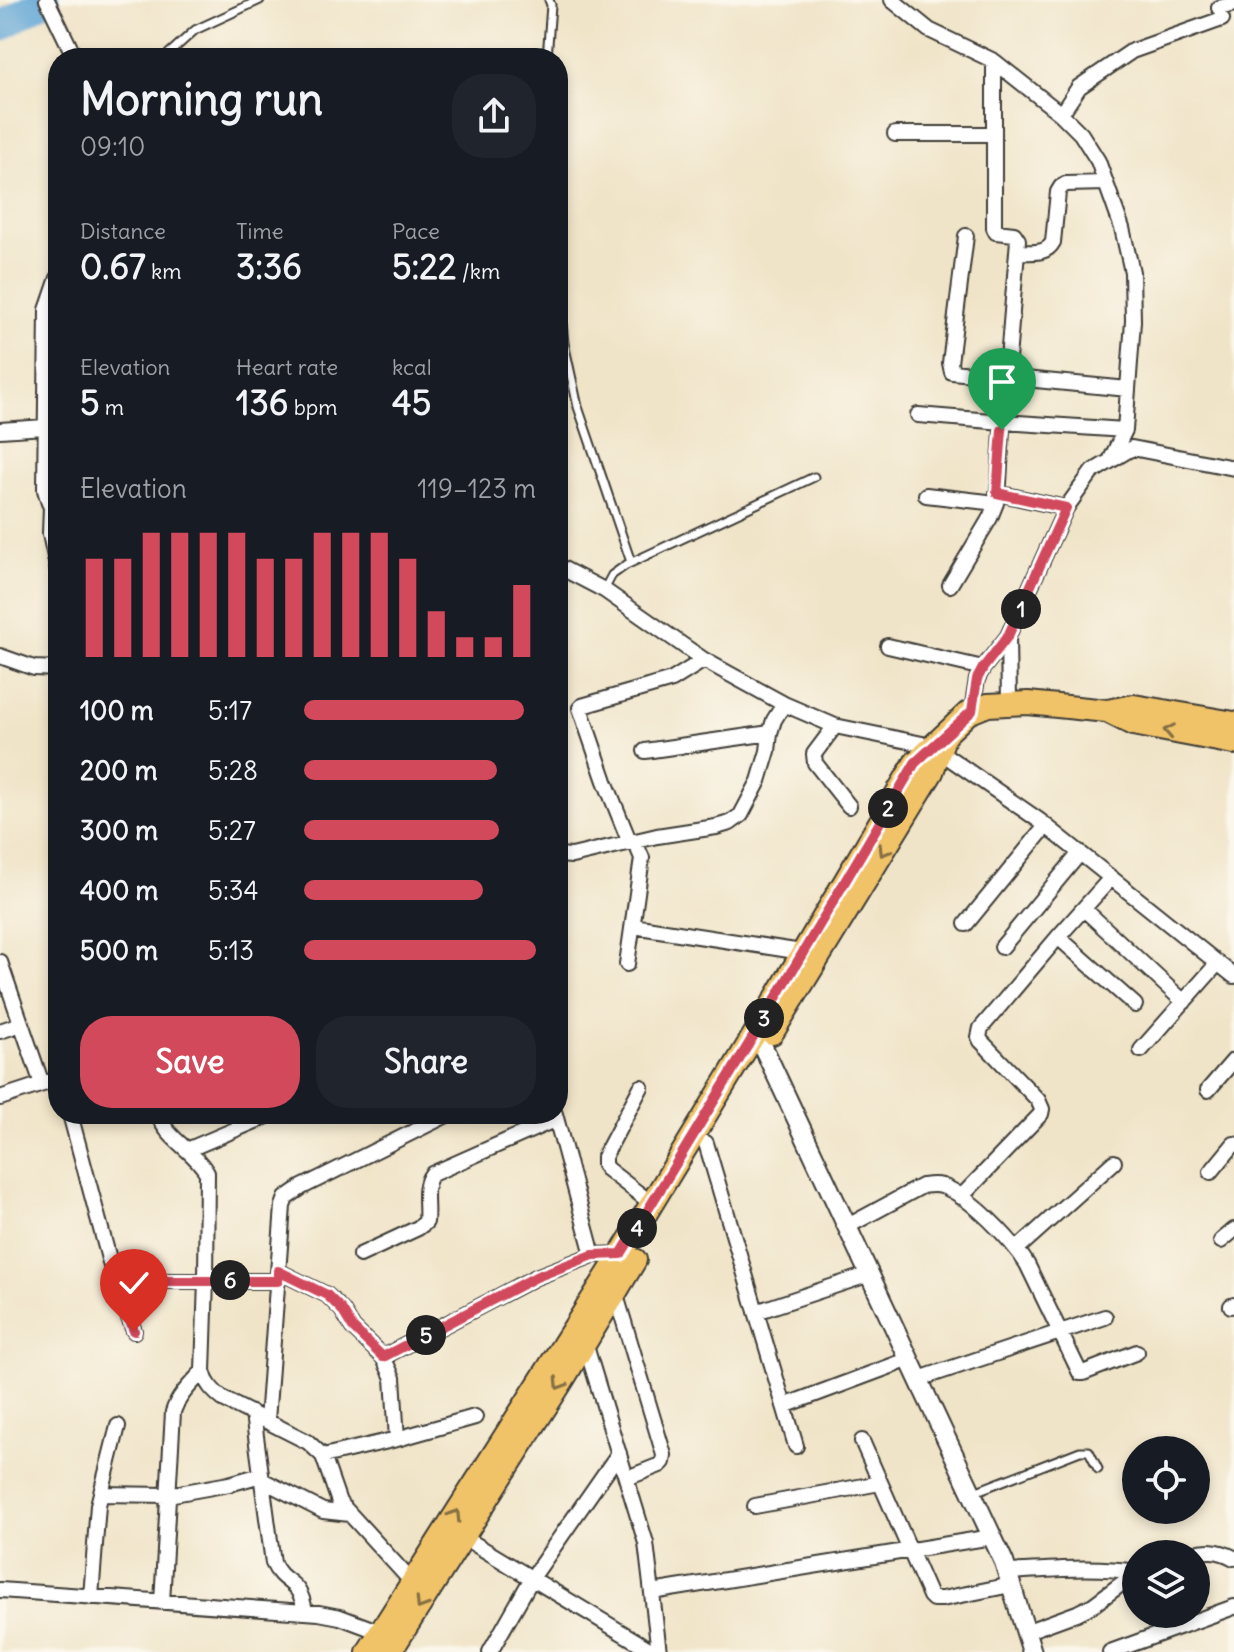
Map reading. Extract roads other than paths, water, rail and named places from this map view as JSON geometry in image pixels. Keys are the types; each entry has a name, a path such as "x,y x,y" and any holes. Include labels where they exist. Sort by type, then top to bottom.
{"main road":[{"path":"368,1652 385,1642 463,1537 585,1343 706,1143 802,952 915,763 972,711 988,705 1028,703 1107,711 1134,706 1234,723"},
{"path":"1107,711 1133,724 1234,743"},
{"path":"385,1642 412,1582 651,1203 932,772 939,744"}],"street":[{"path":"47,0 70,48"},
{"path":"892,0 929,30 994,61 1061,114 1081,134 1098,161 1122,228 1132,272 1133,321 1125,430 1110,461"},
{"path":"1061,114 1079,87 1132,51 1225,11"},
{"path":"950,585 990,518 996,498 1018,252 1016,235 996,232 994,228 994,61"},
{"path":"895,134 994,134"},
{"path":"1018,252 1050,249 1061,187 1066,184 1106,183"},
{"path":"966,236 950,369 956,374 1128,389"},
{"path":"48,307 45,427 45,490 48,497"},
{"path":"918,415 1125,430"},
{"path":"0,430 45,427"},
{"path":"972,711 977,679 1008,636 1066,508 1092,472 1132,448 1234,468"},
{"path":"926,495 996,498 1066,508"},
{"path":"568,571 604,590 704,660 784,704 835,726 939,744 1234,976"},
{"path":"1008,636 1009,703"},
{"path":"888,646 983,668"},
{"path":"0,656 34,668 48,669"},
{"path":"627,964 642,858 605,781 580,708 672,680 704,660"},
{"path":"568,856 730,823 741,815 759,781 774,720 784,704"},
{"path":"835,726 813,758 849,806"},
{"path":"645,751 770,733"},
{"path":"966,924 1046,826"},
{"path":"1002,947 1080,853"},
{"path":"961,1197 1041,1114 1042,1109 1038,1100 981,1041 981,1028 1111,878"},
{"path":"1084,909 1184,1002"},
{"path":"633,926 802,952"},
{"path":"1058,937 1135,1005"},
{"path":"1141,1050 1218,963"},
{"path":"1,965 42,1084"},
{"path":"0,1031 21,1024"},
{"path":"760,1040 992,1537 1032,1652"},
{"path":"1208,1090 1234,1060"},
{"path":"0,1098 48,1082"},
{"path":"641,1087 604,1161 607,1169 651,1203"},
{"path":"73,1124 115,1281 134,1331"},
{"path":"163,1124 168,1133 201,1163 207,1173 203,1371 206,1382 223,1399 308,1442 323,1456 335,1494 412,1582"},
{"path":"187,1150 248,1124"},
{"path":"267,1421 286,1198 302,1187 429,1124"},
{"path":"360,1255 426,1222 426,1181 432,1174 539,1124"},
{"path":"558,1124 593,1255"},
{"path":"706,1143 796,1446"},
{"path":"1211,1172 1234,1144"},
{"path":"1017,1249 1114,1162"},
{"path":"848,1226 922,1186 943,1186 1005,1233 1017,1249 1080,1373 1137,1352"},
{"path":"1221,1241 1234,1230"},
{"path":"383,1357 536,1277 593,1255 621,1254"},
{"path":"756,1312 870,1274"},
{"path":"115,1281 278,1276 327,1295 342,1310 353,1328 383,1357 393,1378 397,1439"},
{"path":"615,1292 664,1455 660,1465 627,1478"},
{"path":"919,1379 1105,1317"},
{"path":"585,1343 646,1543 656,1652"},
{"path":"784,1406 910,1359"},
{"path":"162,1602 173,1412 181,1396 203,1371"},
{"path":"253,1414 273,1563 280,1574 296,1586 305,1612"},
{"path":"323,1456 475,1417"},
{"path":"91,1597 98,1505 118,1426"},
{"path":"862,1441 933,1599 1009,1579 1090,1568 1122,1570"},
{"path":"490,1652 532,1578 619,1453"},
{"path":"101,1494 168,1495 261,1478 323,1511 350,1514"},
{"path":"755,1506 880,1483"},
{"path":"463,1537 656,1652"},
{"path":"652,1592 992,1537"},
{"path":"1210,1550 1234,1558"},
{"path":"1025,1632 1085,1609 1122,1584"},
{"path":"0,1590 329,1615 385,1642"},
{"path":"1110,1652 1234,1607"}],"lane":[{"path":"175,48 195,30 260,0"},
{"path":"548,48 549,0"},
{"path":"568,361 578,407 631,562"},
{"path":"604,590 612,575 631,562 814,477"},
{"path":"972,1493 1080,1451 1089,1451 1098,1469"}],"waterway":[{"path":"0,27 44,0"}]}
